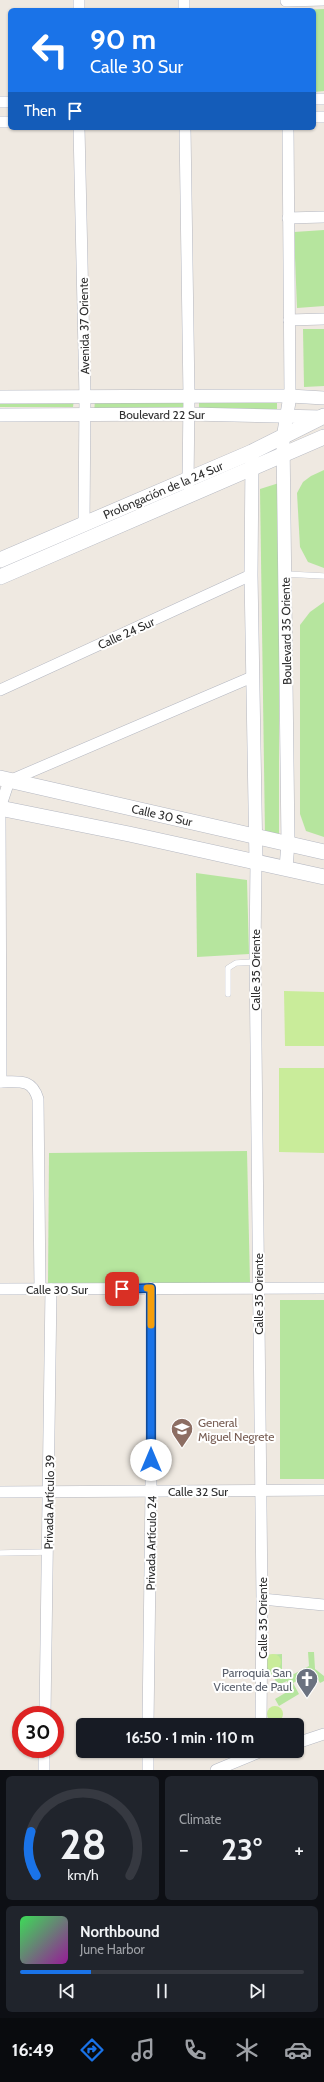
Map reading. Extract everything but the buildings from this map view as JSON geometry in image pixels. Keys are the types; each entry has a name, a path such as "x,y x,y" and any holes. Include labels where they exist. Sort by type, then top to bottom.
{"main road":[{"name":"Prolongación de la 24 Sur","path":"0,560 252,452 323,417"},
{"name":"Prolongación de la 24 Sur","path":"0,577 324,437"},
{"name":"Calle 30 Sur","path":"5,780 324,852"},
{"path":"0,808 128,834 324,877"}],"street":[{"path":"286,4 324,0"},
{"name":"Avenida 37 Oriente","path":"80,130 86,414 84,525"},
{"path":"185,130 189,397 188,496"},
{"path":"288,130 290,396"},
{"path":"288,218 324,217"},
{"path":"289,320 324,320"},
{"name":"Boulevard 22 Sur","path":"0,397 290,396 324,398"},
{"name":"Boulevard 35 Oriente","path":"286,868 288,843 283,438 290,396"},
{"name":"Boulevard 22 Sur","path":"0,415 189,414 323,417"},
{"path":"252,452 252,677 257,836 256,862"},
{"name":"Calle 24 Sur","path":"0,690 252,575"},
{"path":"0,808 5,780 252,677"},
{"path":"0,818 1,1082"},
{"name":"Calle 35 Oriente","path":"256,862 255,962 262,1599 261,1718"},
{"name":"Privada Artículo 39","path":"1,1082 24,1082 31,1085 36,1090 38,1099 46,1289 49,1492 45,1706"},
{"name":"Privada Artículo 24","path":"148,1718 151,1492 151,1288"},
{"name":"Calle 30 Sur","path":"0,1289 324,1288"},
{"name":"Calle 32 Sur","path":"0,1492 324,1490"},
{"path":"262,1599 324,1605"},
{"path":"304,1741 324,1734"},
{"path":"44,1758 44,1770"},
{"path":"148,1758 148,1770"},
{"path":"216,1770 244,1758"}],"lane":[{"path":"285,574 324,576"},
{"path":"228,994 228,968 236,963 255,962"},
{"path":"0,1552 48,1552"}],"green space":[{"path":"316,9 324,9 324,91 316,92"},
{"path":"324,230 324,306 297,308 294,232"},
{"path":"303,329 324,329 324,386 304,387"},
{"path":"199,398 277,398 277,411 199,412"},
{"path":"0,399 74,399 73,407 0,407"},
{"path":"183,399 183,412 94,413 95,400"},
{"path":"324,470 324,568 308,562 300,547 297,493 303,482 311,476"},
{"path":"279,483 279,835 265,835 260,489"},
{"path":"324,602 324,837 306,831 300,814 300,625 310,612"},
{"path":"196,873 247,880 249,954 197,957"},
{"path":"284,991 324,992 324,1046 285,1046"},
{"path":"279,1068 324,1068 324,1153 279,1152"},
{"path":"247,1151 250,1283 48,1283 49,1153"},
{"path":"280,1300 324,1300 324,1479 280,1479"},
{"path":"308,1652 314,1652 315,1669 324,1676 324,1681 320,1683 314,1672 293,1683 299,1694 279,1706 275,1699 292,1689 287,1681 278,1685 273,1676 266,1676 266,1655 282,1654 282,1670 294,1674 309,1666"},
{"path":"273,1654 280,1659 281,1662 276,1669 273,1670 266,1665 265,1662 270,1655"},
{"path":"275,1706 281,1708 282,1718 268,1718 267,1714 269,1708"}],"slow traffic":[{"path":"147,1288 151,1288 151,1325"}],"place":[{"name":"General Miguel Negrete","path":"182,1448"},
{"name":"Parroquia San Vicente de Paul","path":"307,1698"}],"route":[{"path":"122,1289 151,1288 151,1460"}]}
